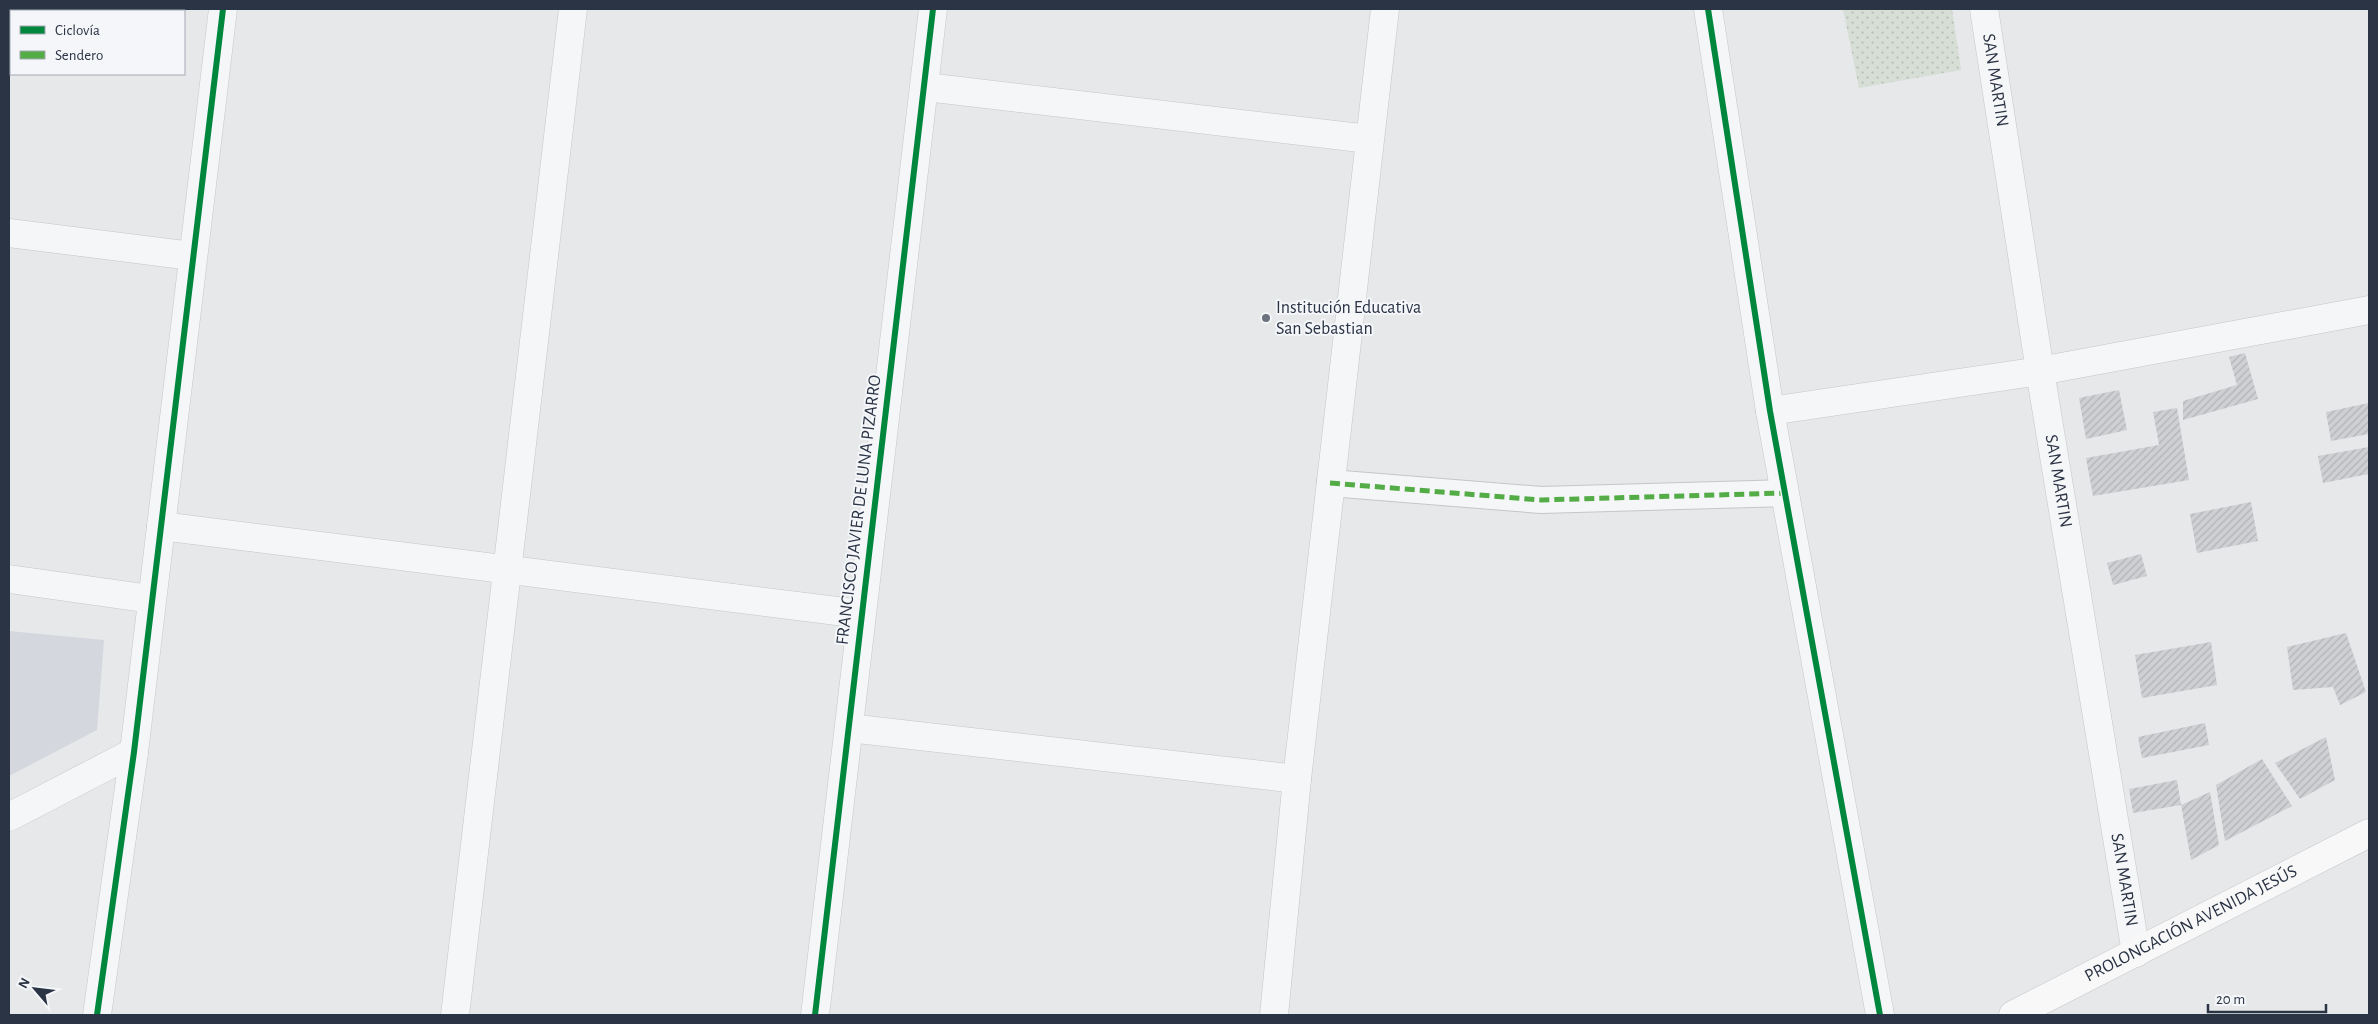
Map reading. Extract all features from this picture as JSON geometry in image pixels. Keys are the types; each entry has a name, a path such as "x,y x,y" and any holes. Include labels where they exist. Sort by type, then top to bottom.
{"main road":[{"name":"PROLONGACIÓN AVENIDA JESÚS","path":"2013,1015 2369,833"}],"street":[{"path":"97,1015 134,752 223,9"},
{"path":"455,1015 573,9"},
{"name":"FRANCISCO JAVIER DE LUNA PIZARRO","path":"815,1015 926,87 933,9"},
{"path":"1274,1015 1297,779 1385,9"},
{"path":"1708,9 1770,411 1880,1015"},
{"name":"SAN MARTIN","path":"1984,9 2040,371 2136,953"},
{"path":"926,87 1369,139"},
{"path":"9,233 192,256"},
{"path":"1770,411 2040,371 2369,310"},
{"path":"1330,483 1541,500 1785,493"},
{"path":"161,526 862,614"},
{"path":"9,579 151,599"},
{"path":"849,728 1297,779"},
{"path":"9,817 134,752"}],"shaded area":[{"path":"1843,9 1952,9 1961,70 1859,88"},
{"path":"9,631 104,640 97,730 9,776"}],"building":[{"path":"2245,353 2258,399 2183,420 2183,401 2237,385 2229,357"},
{"path":"2119,390 2127,430 2086,439 2079,398"},
{"path":"2369,403 2369,434 2331,441 2326,412"},
{"path":"2177,408 2189,480 2093,496 2086,458 2159,445 2153,412"},
{"path":"2369,447 2369,474 2323,483 2318,456"},
{"path":"2251,502 2258,541 2197,553 2190,514"},
{"path":"2141,554 2147,576 2113,585 2107,563"},
{"path":"2346,633 2366,692 2340,705 2333,687 2293,690 2287,647"},
{"path":"2211,642 2217,685 2142,698 2135,655"},
{"path":"2205,723 2209,745 2142,758 2138,737"},
{"path":"2326,737 2335,780 2300,799 2275,763"},
{"path":"2262,759 2292,806 2225,841 2216,785"},
{"path":"2177,780 2181,805 2133,813 2129,789"},
{"path":"2210,792 2219,845 2191,860 2181,805"}],"marked path":[{"path":"1330,483 1541,500 1785,493"}],"cycle path":[{"path":"97,1015 134,752 223,9"},
{"path":"815,1015 933,9"},
{"path":"1708,9 1770,411 1880,1015"}],"place":[{"name":"Institución Educativa San Sebastian","path":"1266,318"}]}
